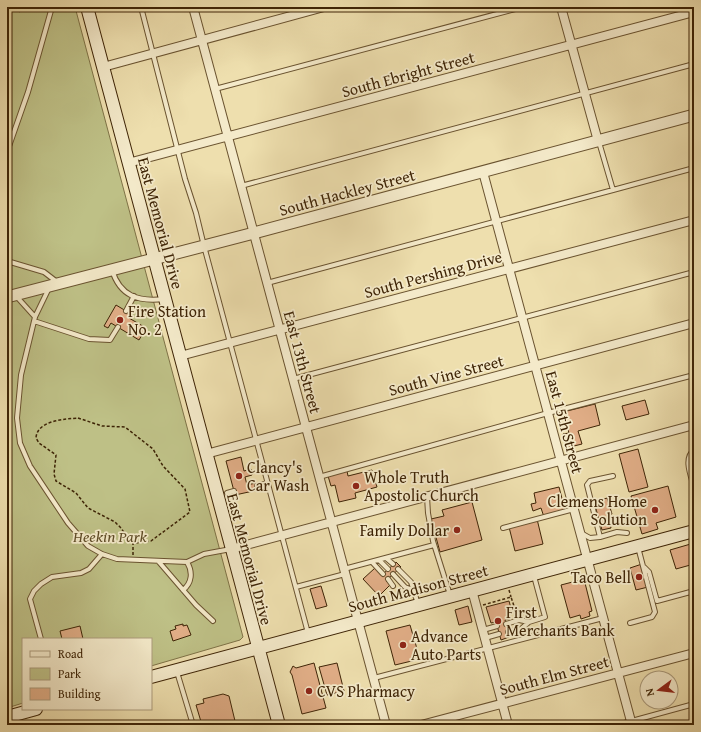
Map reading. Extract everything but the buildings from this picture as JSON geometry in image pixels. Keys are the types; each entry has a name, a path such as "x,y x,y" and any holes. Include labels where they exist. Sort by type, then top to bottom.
{"main road":[{"name":"East Memorial Drive","path":"87,7 279,725"},
{"name":"South Madison Street","path":"152,677 257,647 694,531"},
{"path":"7,717 32,710"}],"street":[{"name":"East 13th Street","path":"193,7 386,725"},
{"path":"103,67 324,7"},
{"path":"562,7 598,141"},
{"name":"South Ebright Street","path":"128,163 694,12"},
{"name":"South Hackley Street","path":"11,296 254,233 694,115"},
{"name":"East 15th Street","path":"482,172 631,723"},
{"name":"South Pershing Drive","path":"180,356 231,344 509,268 694,220"},
{"name":"South Vine Street","path":"206,454 694,323"},
{"path":"231,549 694,425"},
{"path":"472,590 508,725"},
{"name":"South Elm Street","path":"421,725 694,653"}],"lane":[{"path":"7,152 28,92 52,7"},
{"path":"141,7 154,53 185,180 196,213 308,634"},
{"path":"215,89 523,7"},
{"path":"241,186 694,64"},
{"path":"598,141 613,190"},
{"path":"267,283 694,168"},
{"path":"7,261 44,272 55,285 35,319 21,375 17,418 20,443 30,466 68,523 88,546 102,554 117,559 187,562 204,554 231,549"},
{"path":"112,270 119,287 134,296 147,301 164,299"},
{"path":"293,380 694,272"},
{"path":"11,296 35,319 89,339 110,340 118,327"},
{"path":"126,311 134,296"},
{"path":"319,477 548,413 694,375"},
{"path":"694,450 689,456 688,463 694,487"},
{"path":"600,537 587,485 590,482 613,476"},
{"path":"257,486 268,483"},
{"path":"226,493 234,491"},
{"path":"427,497 428,513 434,545 450,596"},
{"path":"503,528 574,509"},
{"path":"580,532 590,538 618,532 627,533"},
{"path":"296,587 372,562 434,545"},
{"path":"630,623 652,617 655,612 638,546"},
{"path":"41,638 30,599 34,591 41,584 52,577 81,573 89,569 102,554"},
{"path":"386,558 393,564"},
{"path":"379,560 388,569"},
{"path":"159,562 213,622"},
{"path":"183,590 190,582 191,573 187,562"},
{"path":"372,562 384,574"},
{"path":"644,566 649,572 657,601 694,591"},
{"path":"398,569 411,582 418,604"},
{"path":"393,574 405,587 413,590"},
{"path":"508,632 521,629 529,622 544,617 534,574"},
{"path":"388,579 393,586"},
{"path":"373,678 603,618"},
{"path":"506,624 519,620 529,622"},
{"path":"483,630 497,626"},
{"path":"485,638 499,634"},
{"path":"177,670 193,725"},
{"path":"617,725 631,723 694,704"}],"path":[{"path":"133,559 134,543 115,522 88,508 76,493 56,481 54,474 56,455 39,443 36,438 36,434 44,427 60,420 78,418 99,425 125,427 153,449 163,466 185,489 190,512 151,541 140,544 134,543"},
{"path":"509,589 515,609 514,612"},
{"path":"483,605 512,597"}],"green space":[{"name":"Heekin Park","path":"7,7 75,7 243,637 240,640 152,666 152,638 22,638 22,703 7,708"}],"place":[{"name":"Fire Station No. 2","path":"120,320"},
{"name":"Clancy's Car Wash","path":"239,476"},
{"name":"Whole Truth Apostolic Church","path":"356,486"},
{"name":"Clemens Home Solution","path":"655,510"},
{"name":"Family Dollar","path":"457,530"},
{"name":"Taco Bell","path":"639,577"},
{"name":"First Merchants Bank","path":"498,621"},
{"name":"Advance Auto Parts","path":"403,645"},
{"name":"CVS Pharmacy","path":"309,691"}]}
